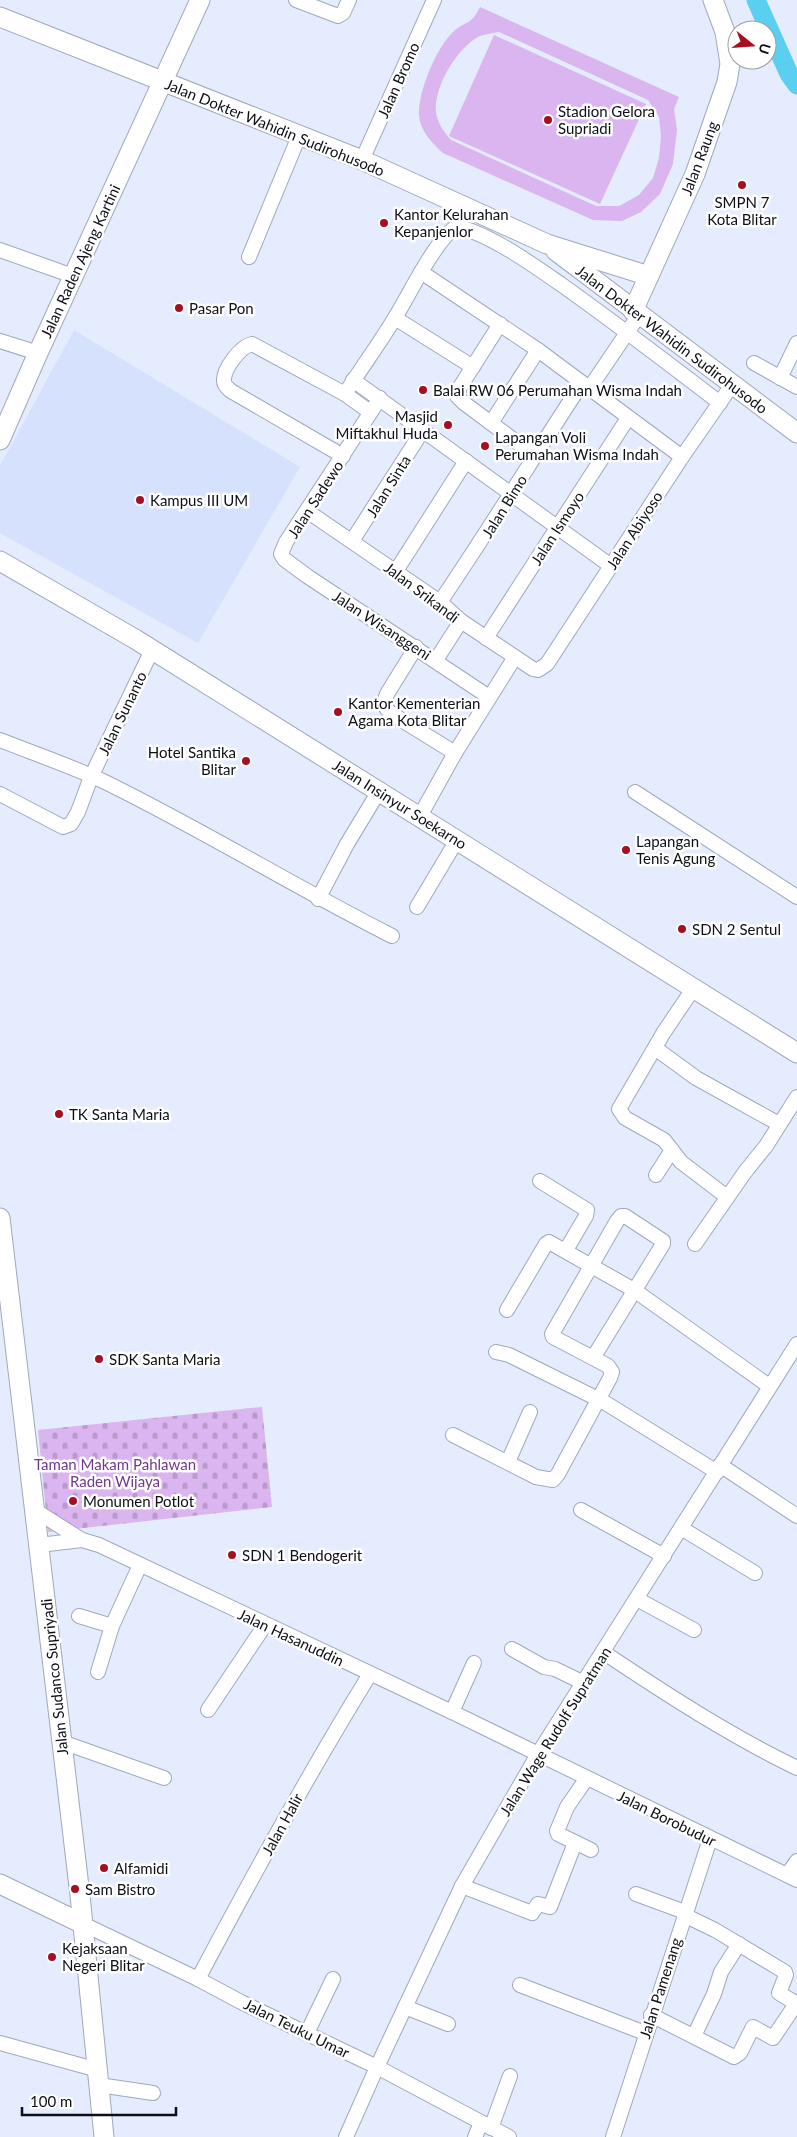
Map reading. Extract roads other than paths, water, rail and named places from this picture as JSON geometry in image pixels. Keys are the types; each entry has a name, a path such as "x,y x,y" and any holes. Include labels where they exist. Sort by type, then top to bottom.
{"main road":[{"name":"Jalan Raden Ajeng Kartini","path":"0,440 200,0"},
{"name":"Jalan Raung","path":"637,314 649,276 695,174 729,73 730,64 725,32 713,0"},
{"name":"Jalan Dokter Wahidin Sudirohusodo","path":"1,20 362,160 547,244 649,276"},
{"name":"Jalan Dokter Wahidin Sudirohusodo","path":"547,244 731,387 797,433"},
{"name":"Jalan Insinyur Soekarno","path":"0,561 152,650 797,1053"},
{"name":"Jalan Sudanco Supriyadi","path":"0,1218 40,1545 83,1924 104,2137"},
{"path":"0,1884 83,1924"}],"street":[{"path":"296,0 338,16 343,13 349,0"},
{"name":"Jalan Bromo","path":"362,160 434,0"},
{"path":"249,257 300,136"},
{"path":"345,394 447,234 456,227 509,250 548,275 720,403"},
{"path":"0,250 74,276"},
{"path":"422,272 538,350 682,457"},
{"name":"Jalan Bimo","path":"440,602 511,496 534,455 627,332 637,314"},
{"path":"395,318 473,367"},
{"path":"500,324 460,388 458,396 534,455"},
{"path":"0,341 38,353"},
{"path":"780,378 797,343"},
{"path":"343,456 231,391 225,386 224,380 228,369 242,347 252,344 345,394 370,412"},
{"path":"491,423 538,350"},
{"path":"754,363 797,387"},
{"path":"354,380 511,496 611,566"},
{"name":"Jalan Abiyoso","path":"538,670 547,664 682,457 731,387"},
{"name":"Jalan Sadewo","path":"282,549 380,398"},
{"name":"Jalan Ismoyo","path":"486,638 628,418"},
{"name":"Jalan Sinta","path":"352,541 423,430"},
{"path":"396,571 466,461"},
{"name":"Jalan Srikandi","path":"307,512 440,602 461,621 514,657 538,670"},
{"name":"Jalan Wisanggeni","path":"282,549 281,554 292,565 489,697"},
{"path":"436,660 461,621"},
{"path":"416,647 387,694 384,701 385,706 392,714 455,753"},
{"name":"Jalan Sunanto","path":"0,794 63,826 68,826 78,812 91,776 152,650"},
{"path":"420,816 455,753 514,657"},
{"path":"0,740 91,776 193,827 318,898 392,936"},
{"path":"318,898 347,844 379,791"},
{"path":"635,792 797,897"},
{"path":"417,907 457,840"},
{"path":"693,988 620,1109 625,1118 660,1136 689,1169 727,1197"},
{"path":"656,1048 696,1078 779,1124"},
{"path":"695,1244 727,1197 766,1146 797,1097"},
{"path":"656,1175 672,1150"},
{"path":"540,1181 587,1210 586,1216 566,1250"},
{"path":"453,1434 536,1477 553,1480 558,1474 606,1403 612,1372 608,1366 593,1358 552,1335 617,1221 623,1216 627,1216 663,1242 593,1358"},
{"path":"507,1310 546,1244 551,1242 634,1290 769,1386"},
{"name":"Jalan Wage Rudolf Supratman","path":"346,2137 462,1886 538,1754 797,1344"},
{"path":"496,1352 509,1355 606,1403 797,1516"},
{"path":"508,1462 530,1412"},
{"path":"581,1510 664,1556"},
{"path":"36,1511 82,1540"},
{"path":"681,1528 755,1573"},
{"name":"Jalan Hasanuddin","path":"40,1545 82,1540 99,1545 538,1754"},
{"path":"98,1672 112,1626 140,1565"},
{"path":"637,1599 694,1630"},
{"path":"79,1616 112,1626"},
{"path":"208,1710 265,1625"},
{"path":"512,1649 544,1667 555,1669 584,1683"},
{"path":"603,1652 671,1697 760,1750 797,1768"},
{"path":"452,1712 474,1664"},
{"name":"Jalan Halir","path":"198,1979 284,1820 370,1674"},
{"path":"62,1742 164,1778"},
{"name":"Jalan Borobudur","path":"538,1754 710,1839 792,1877"},
{"path":"587,1778 570,1803 557,1832 575,1843 592,1850"},
{"name":"Jalan Pamenang","path":"613,2137 651,2015 710,1839"},
{"path":"462,1886 532,1913 538,1904 550,1907 575,1843"},
{"path":"792,1877 797,1861"},
{"path":"636,1894 684,1914 715,1930 785,1972 786,1975 779,1992 796,2004 773,2038 752,2028 737,2057 734,2058 651,2015"},
{"name":"Jalan Teuku Umar","path":"83,1924 377,2067 509,2137"},
{"path":"694,2036 714,1994 721,1972 739,1944"},
{"path":"307,2033 333,1979"},
{"path":"520,1985 646,2033"},
{"path":"405,2007 448,2024"},
{"path":"0,2043 99,2078 152,2093"},
{"path":"475,2137 486,2126 510,2076"}],"waterway":[{"path":"756,0 789,74 797,85"}],"place":[{"name":"Stadion Gelora Supriadi","path":"548,120"},
{"name":"SMPN 7 Kota Blitar","path":"742,185"},
{"name":"Kantor Kelurahan Kepanjenlor","path":"384,223"},
{"name":"Pasar Pon","path":"179,308"},
{"name":"Balai RW 06 Perumahan Wisma Indah","path":"423,390"},
{"name":"Masjid Miftakhul Huda","path":"448,425"},
{"name":"Lapangan Voli Perumahan Wisma Indah","path":"485,446"},
{"name":"Kampus III UM","path":"140,500"},
{"name":"Kantor Kementerian Agama Kota Blitar","path":"338,712"},
{"name":"Hotel Santika Blitar","path":"246,761"},
{"name":"Lapangan Tenis Agung","path":"626,850"},
{"name":"SDN 2 Sentul","path":"682,929"},
{"name":"TK Santa Maria","path":"59,1114"},
{"name":"SDK Santa Maria","path":"99,1359"},
{"name":"Monumen Potlot","path":"73,1501"},
{"name":"SDN 1 Bendogerit","path":"232,1555"},
{"name":"Alfamidi","path":"104,1868"},
{"name":"Sam Bistro","path":"75,1889"},
{"name":"Kejaksaan Negeri Blitar","path":"52,1957"}],"park label":[{"name":"Taman Makam Pahlawan Raden Wijaya","path":"115,1472"}]}
